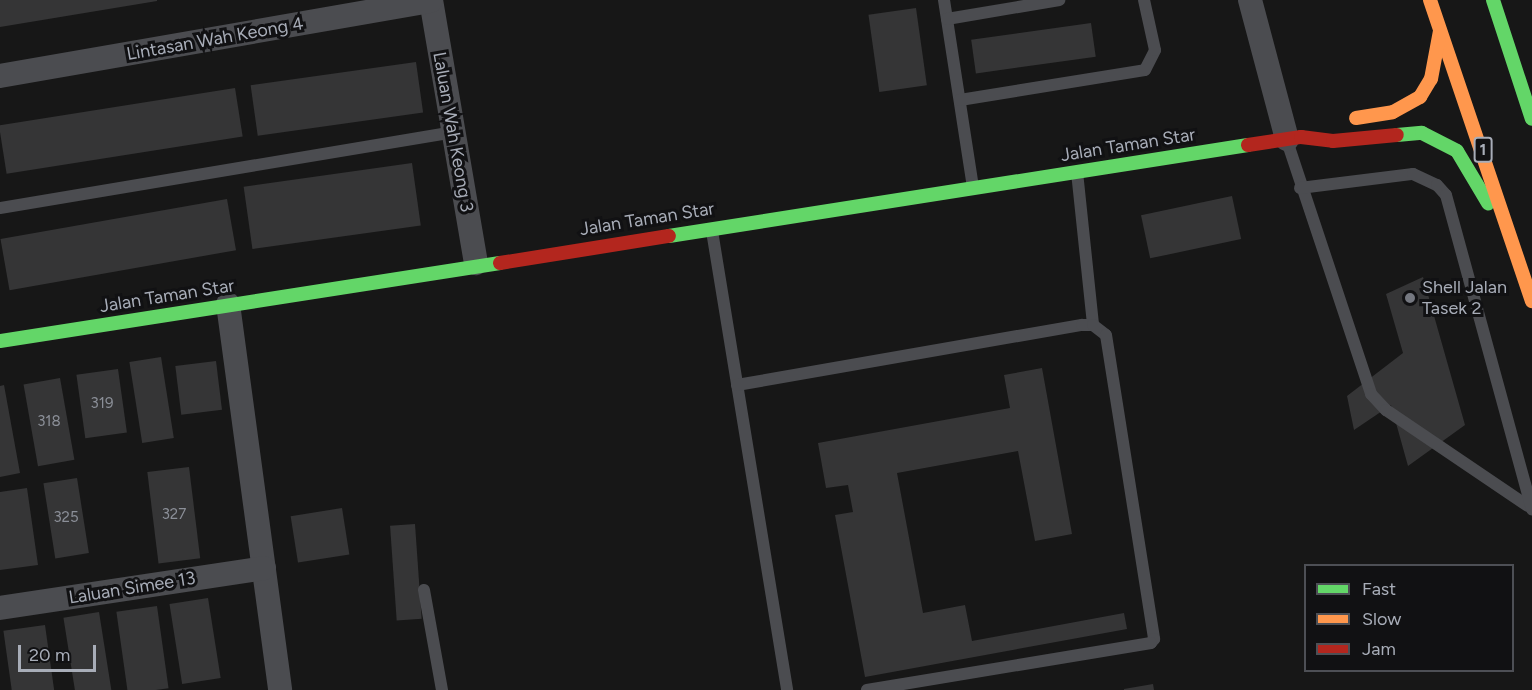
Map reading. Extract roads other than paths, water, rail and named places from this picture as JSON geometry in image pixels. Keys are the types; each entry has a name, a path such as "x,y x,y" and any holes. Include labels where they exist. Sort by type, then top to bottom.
{"street":[{"path":"1250,0 1294,138"},
{"name":"1","path":"1430,0 1532,301"},
{"path":"1493,0 1532,119"},
{"name":"Lintasan Wah Keong 4","path":"0,76 431,1"},
{"name":"Laluan Wah Keong 3","path":"431,1 476,263"},
{"name":"Jalan Taman Star","path":"0,342 476,263 1294,138 1335,123 1393,112 1420,97 1431,79 1440,31"},
{"path":"1481,100 1522,268"},
{"name":"Jalan Taman Star","path":"1294,138 1333,141 1400,132 1441,140 1470,167 1501,238 1522,268"},
{"path":"228,304 280,690"},
{"name":"Laluan Simee 13","path":"0,608 264,568"}],"lane":[{"path":"944,0 973,187"},
{"path":"947,19 1059,0"},
{"path":"960,100 1145,70 1155,50 1144,0"},
{"path":"0,208 453,132"},
{"path":"1294,138 1300,188 1376,400 1530,508"},
{"path":"867,690 1151,643 1154,639 1109,344 1093,325 1077,171"},
{"path":"1300,188 1413,174 1437,185 1446,195 1530,508"},
{"path":"711,227 787,690"},
{"path":"737,385 1093,325"},
{"path":"424,590 442,690"}],"place":[{"name":"Shell Jalan Tasek 2","path":"1410,298"}]}
